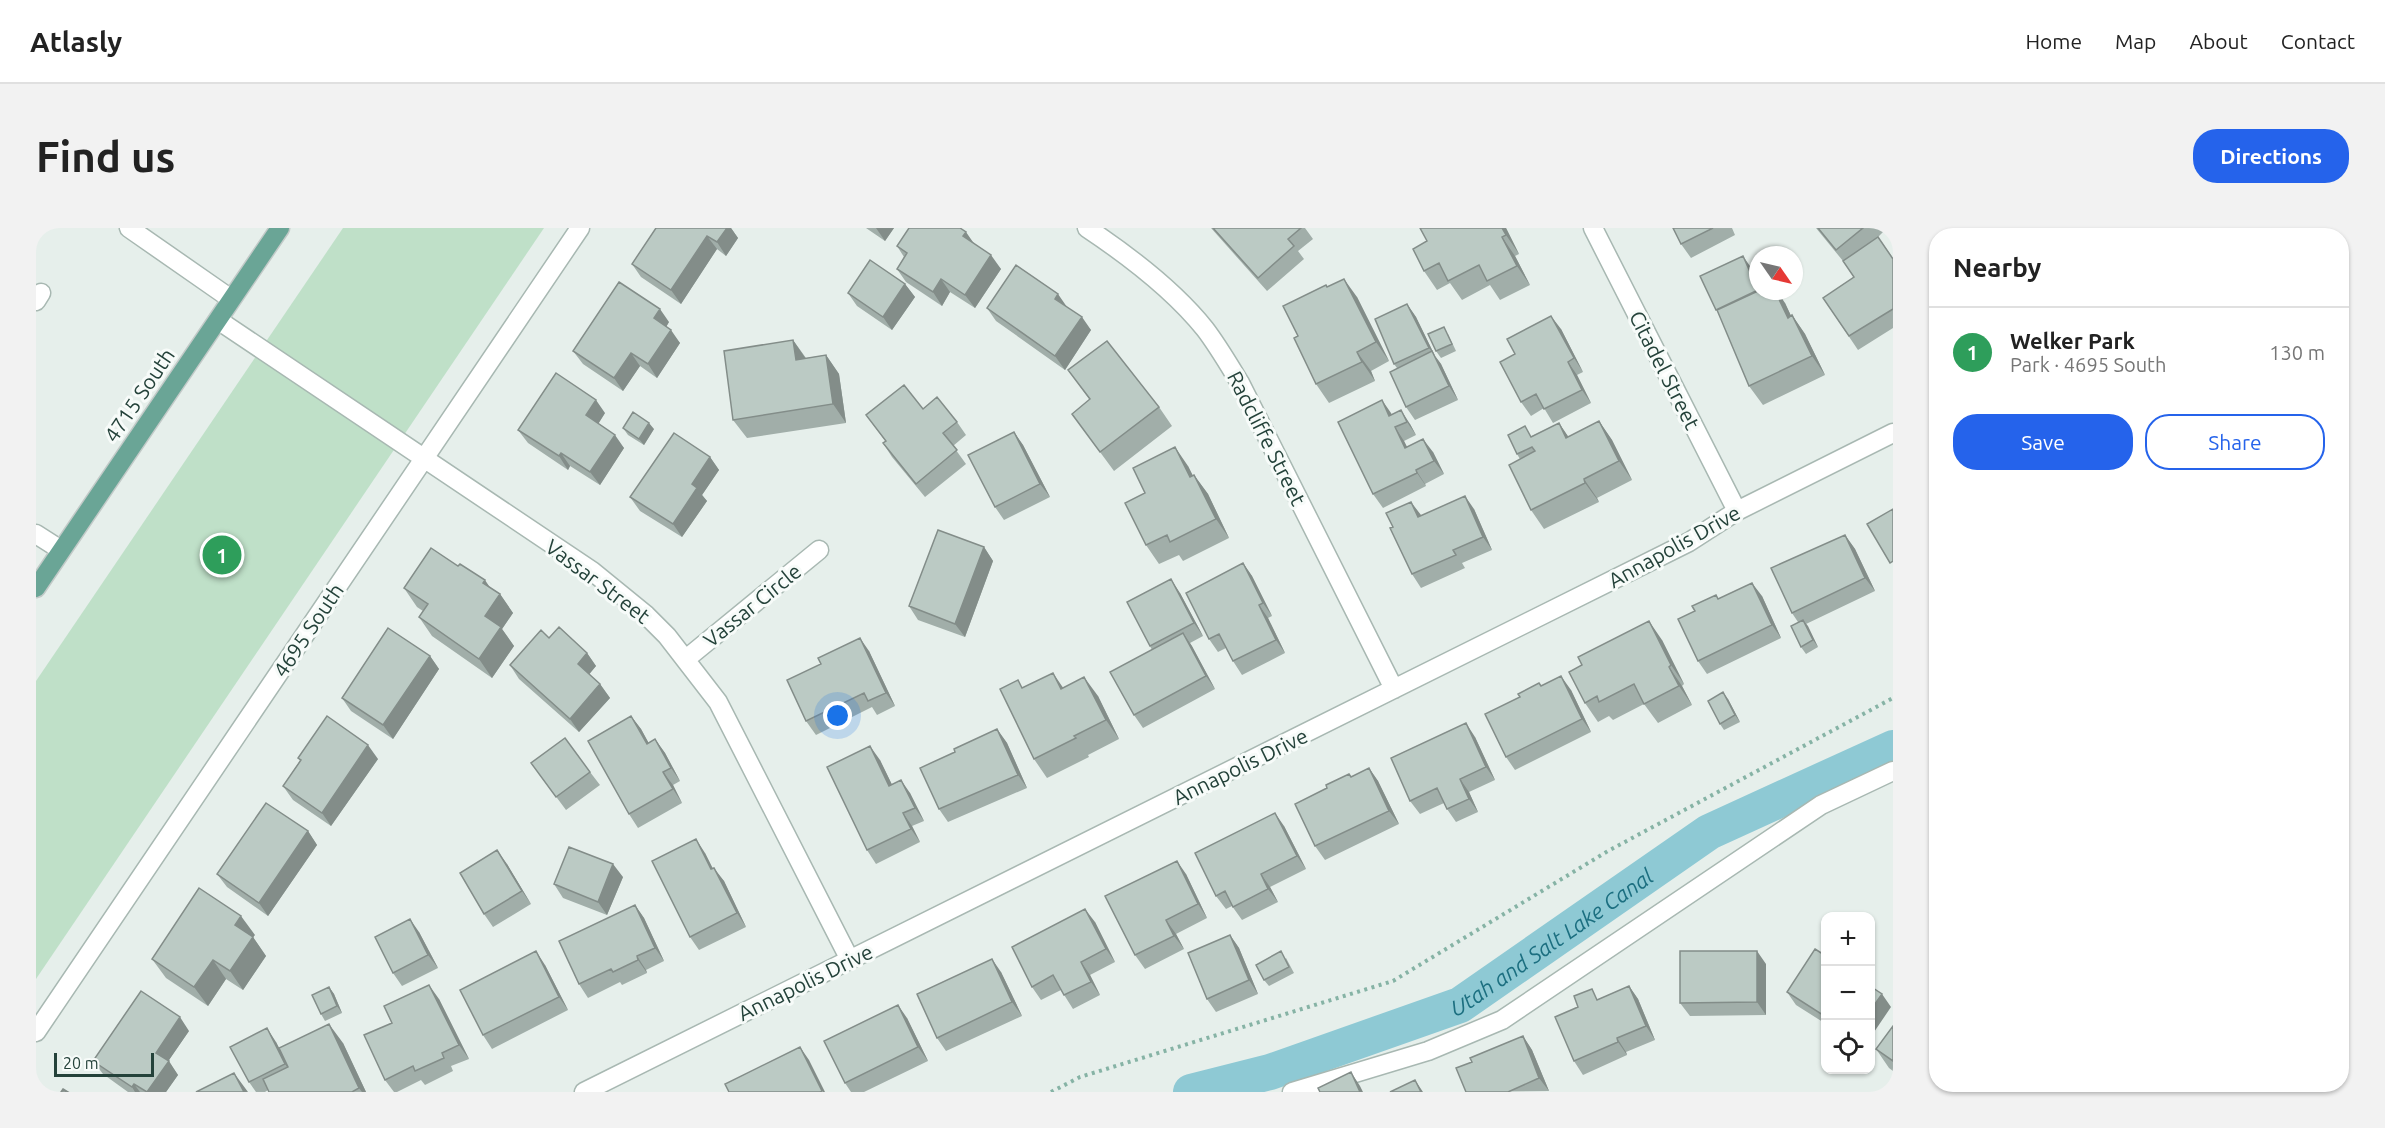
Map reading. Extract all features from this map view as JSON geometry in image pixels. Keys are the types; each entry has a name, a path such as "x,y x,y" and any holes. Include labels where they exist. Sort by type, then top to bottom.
{"main road":[{"name":"4715 South","path":"36,588 280,228"}],"street":[{"path":"129,228 231,299"},
{"name":"4695 South","path":"36,1032 580,228"},
{"name":"Radcliffe Street","path":"1086,228 1121,252 1162,286 1205,329 1223,355 1245,394 1394,689"},
{"name":"Citadel Street","path":"1593,228 1737,511"},
{"name":"Vassar Street","path":"218,320 621,592 653,622 686,659 732,725 850,960"},
{"name":"Annapolis Drive","path":"584,1092 1689,542 1737,511 1893,433"},
{"path":"36,534 62,550"},
{"name":"Vassar Circle","path":"686,659 819,550"},
{"path":"1292,1092 1428,1051 1502,1020 1821,805 1893,771"}],"path":[{"path":"1051,1092 1080,1077 1393,981 1608,850 1893,698"}],"green space":[{"path":"343,228 544,228 36,979 36,681"}],"building":[{"path":"656,228 727,228 717,242 707,236 671,290 632,264"},
{"path":"909,228 960,228 966,232 963,236 991,255 965,295 941,279 933,292 897,269 907,253 897,246"},
{"path":"1213,228 1301,228 1288,239 1294,246 1258,278"},
{"path":"1420,228 1502,228 1506,235 1502,237 1517,266 1487,281 1479,265 1448,281 1439,263 1424,271 1413,249 1427,241"},
{"path":"1673,228 1713,228 1681,244"},
{"path":"1818,228 1863,228 1836,250"},
{"path":"1878,237 1893,259 1893,309 1849,336 1823,298 1854,277 1843,261"},
{"path":"1743,256 1749,270 1749,294 1716,310 1700,276"},
{"path":"870,260 905,284 883,317 848,293"},
{"path":"1016,265 1058,294 1055,299 1082,317 1055,356 987,308"},
{"path":"1344,279 1376,342 1357,352 1362,362 1316,384 1294,338 1298,336 1283,306"},
{"path":"619,282 660,309 654,318 671,330 648,364 631,353 614,378 573,351"},
{"path":"1749,295 1749,300 1779,300 1788,318 1792,315 1812,356 1749,386 1717,310"},
{"path":"1407,304 1429,348 1394,364 1375,319"},
{"path":"1551,316 1574,358 1568,362 1582,390 1544,409 1536,394 1521,402 1500,362 1515,354 1507,339"},
{"path":"1444,327 1452,344 1436,351 1428,334"},
{"path":"793,340 796,360 826,355 833,404 733,420 724,351"},
{"path":"1107,341 1159,407 1100,452 1072,414 1090,399 1068,370"},
{"path":"1432,351 1449,386 1406,407 1390,372"},
{"path":"556,373 596,400 586,415 615,435 590,472 518,430"},
{"path":"904,385 923,409 937,397 957,422 943,433 957,450 916,484 883,443 886,441 866,415"},
{"path":"1382,400 1389,416 1401,410 1407,422 1395,427 1405,448 1423,439 1434,461 1416,470 1417,473 1373,494 1338,422"},
{"path":"633,412 649,423 639,439 623,428"},
{"path":"1599,421 1619,461 1584,479 1585,483 1531,510 1509,465 1535,451 1532,447 1517,454 1508,435 1525,426 1531,437 1559,423 1566,438"},
{"path":"1014,432 1040,484 995,507 968,455"},
{"path":"674,433 710,457 692,484 697,488 673,524 630,497"},
{"path":"1175,447 1190,477 1194,475 1216,519 1170,542 1167,535 1146,545 1125,503 1145,493 1133,468"},
{"path":"1465,496 1483,537 1453,550 1456,555 1412,574 1390,528 1393,527 1386,513 1411,502 1418,517"},
{"path":"1893,509 1893,561 1890,563 1867,524"},
{"path":"938,530 984,547 955,624 909,606"},
{"path":"1845,535 1865,578 1792,613 1771,568"},
{"path":"431,548 485,580 483,583 500,594 485,616 501,627 479,659 419,617 428,604 404,588"},
{"path":"1243,563 1263,603 1259,605 1276,640 1233,661 1219,634 1209,639 1186,593"},
{"path":"1171,579 1194,623 1150,646 1127,602"},
{"path":"1752,583 1772,625 1698,661 1678,619 1695,611 1692,606 1716,595 1718,599"},
{"path":"1803,620 1813,640 1801,647 1791,626"},
{"path":"1649,621 1679,686 1644,704 1634,684 1599,702 1597,696 1585,703 1569,672 1582,665 1578,657"},
{"path":"559,627 587,653 578,664 600,684 570,719 510,665 541,630 549,638"},
{"path":"388,628 430,656 383,725 342,698"},
{"path":"1183,633 1206,676 1134,715 1110,672"},
{"path":"860,638 886,693 868,701 864,693 806,721 787,680 821,664 818,658"},
{"path":"1053,673 1061,689 1084,677 1106,720 1034,759 1000,689 1018,680 1022,688"},
{"path":"1561,676 1582,719 1506,757 1485,714 1520,697 1518,694 1539,683 1541,686"},
{"path":"1723,692 1735,715 1720,724 1708,701"},
{"path":"327,716 368,745 322,813 283,786 301,760 298,758"},
{"path":"631,716 647,744 655,739 671,768 663,772 673,789 629,814 588,741"},
{"path":"1466,723 1486,767 1460,779 1469,799 1447,809 1437,788 1410,801 1391,758"},
{"path":"997,729 1018,775 939,809 920,768"},
{"path":"565,738 590,772 556,797 531,763"},
{"path":"870,746 889,786 901,780 915,808 903,813 911,829 867,850 827,767"},
{"path":"1369,768 1389,811 1315,846 1295,804 1327,788 1326,785"},
{"path":"266,803 308,831 259,903 217,874"},
{"path":"1275,813 1297,856 1261,874 1268,889 1233,907 1225,891 1216,896 1195,853"},
{"path":"696,839 737,913 690,937 652,861"},
{"path":"569,847 613,864 598,902 554,884"},
{"path":"497,850 522,891 484,914 460,873"},
{"path":"1177,861 1198,904 1166,920 1174,936 1135,955 1105,896"},
{"path":"199,888 241,916 235,925 253,937 230,971 213,960 194,987 152,959"},
{"path":"635,905 655,948 637,956 638,960 613,972 611,969 579,984 559,941"},
{"path":"1085,909 1106,949 1081,962 1091,982 1064,995 1053,975 1032,987 1012,947"},
{"path":"410,919 428,955 393,973 375,937"},
{"path":"1230,935 1249,980 1207,999 1188,953"},
{"path":"1815,949 1821,953 1821,1014 1787,992"},
{"path":"536,951 559,997 483,1035 460,990"},
{"path":"1281,951 1289,967 1264,980 1256,965"},
{"path":"1680,951 1757,951 1757,1002 1680,1003"},
{"path":"992,959 1012,1002 937,1038 917,994"},
{"path":"429,985 459,1045 442,1053 444,1058 415,1071 413,1066 385,1080 364,1035 392,1023 384,1006"},
{"path":"1629,986 1646,1026 1617,1038 1618,1042 1574,1061 1555,1017 1578,1007 1574,996 1592,989 1597,1000"},
{"path":"329,987 337,1006 321,1014 312,995"},
{"path":"1875,989 1882,994 1875,1004"},
{"path":"141,991 180,1017 156,1053 169,1061 147,1092 134,1084 132,1087 93,1061"},
{"path":"898,1005 918,1047 845,1083 824,1041"},
{"path":"329,1024 359,1088 352,1092 269,1092 263,1079 288,1067 279,1048"},
{"path":"1893,1026 1893,1061 1876,1049"},
{"path":"267,1028 285,1064 249,1082 230,1047"},
{"path":"1523,1036 1539,1078 1508,1092 1466,1092 1456,1068 1472,1062 1470,1058"},
{"path":"800,1047 822,1091 729,1092 725,1084"},
{"path":"1351,1072 1360,1092 1320,1092 1318,1088"},
{"path":"234,1073 244,1092 196,1092"},
{"path":"1415,1080 1421,1092 1390,1092"}],"waterway":[{"name":"Utah and Salt Lake Canal","path":"1191,1092 1270,1072 1460,1005 1709,832 1893,748"}],"place":[{"name":"Welker Park","path":"222,555"}]}
